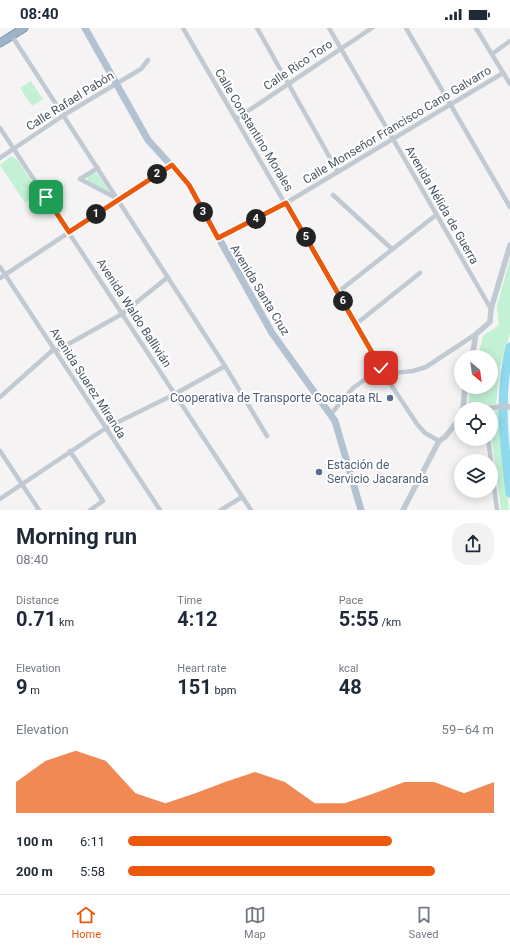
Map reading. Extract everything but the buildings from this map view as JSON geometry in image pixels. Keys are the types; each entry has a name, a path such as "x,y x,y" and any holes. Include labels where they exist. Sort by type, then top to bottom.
{"highway":[{"path":"0,43 24,28"}],"main road":[{"name":"Avenida Santa Cruz","path":"85,28 115,84 148,140 189,185 272,334 335,421 361,510"}],"street":[{"name":"Calle Constantino Morales","path":"183,28 338,292 384,374 417,424 425,433 439,441"},
{"path":"257,28 338,172"},
{"name":"Avenida Nélida de Guerra","path":"329,28 491,309"},
{"name":"Calle Rico Toro","path":"236,119 372,28"},
{"path":"406,28 510,207"},
{"path":"476,28 510,84"},
{"path":"12,36 225,366 268,436"},
{"path":"492,54 510,41"},
{"name":"Calle Rafael Pabón","path":"0,158 64,115 141,69 148,60"},
{"name":"Calle Monseñor Francisco Cano Galvarro","path":"218,238 286,203 503,73"},
{"name":"Avenida Waldo Ballivián","path":"0,128 251,510"},
{"path":"0,278 118,199 172,165"},
{"path":"98,168 80,179 118,199"},
{"path":"333,195 392,249"},
{"path":"338,292 436,215"},
{"path":"384,374 413,371 426,367 476,334 490,322 491,309 510,245"},
{"name":"Avenida Suarez Miranda","path":"0,267 160,510"},
{"path":"356,324 420,273"},
{"path":"0,397 55,350 122,314 168,278"},
{"path":"473,350 476,334"},
{"path":"0,499 106,428 175,394 225,366"},
{"path":"330,414 354,388 381,368"},
{"path":"403,510 439,441 445,437 454,426"},
{"path":"0,451 39,510"},
{"path":"70,451 103,501 96,508 90,510"},
{"path":"221,510 242,497"},
{"path":"496,498 497,510"}],"green space":[{"path":"31,81 43,99 32,106 20,88"},
{"path":"11,156 17,159 39,193 25,203 0,165"},
{"path":"97,173 111,194 88,181 87,177"},
{"path":"510,259 510,333 500,367 498,386 498,350 480,350 483,336 499,325 497,306"},
{"path":"469,394 497,394 496,402 469,402"},
{"path":"498,410 500,410 503,460 509,510 501,510 498,487 498,454 494,454 493,446 498,446"}],"waterway":[{"path":"510,347 506,366 503,402 504,438 510,493"}],"place":[{"name":"Cooperativa de Transporte Cocapata RL","path":"390,398"},
{"name":"Estación de Servicio Jacaranda","path":"319,472"}],"route":[{"path":"46,197 69,232 172,165 189,185 218,238 286,203 381,368"}]}
